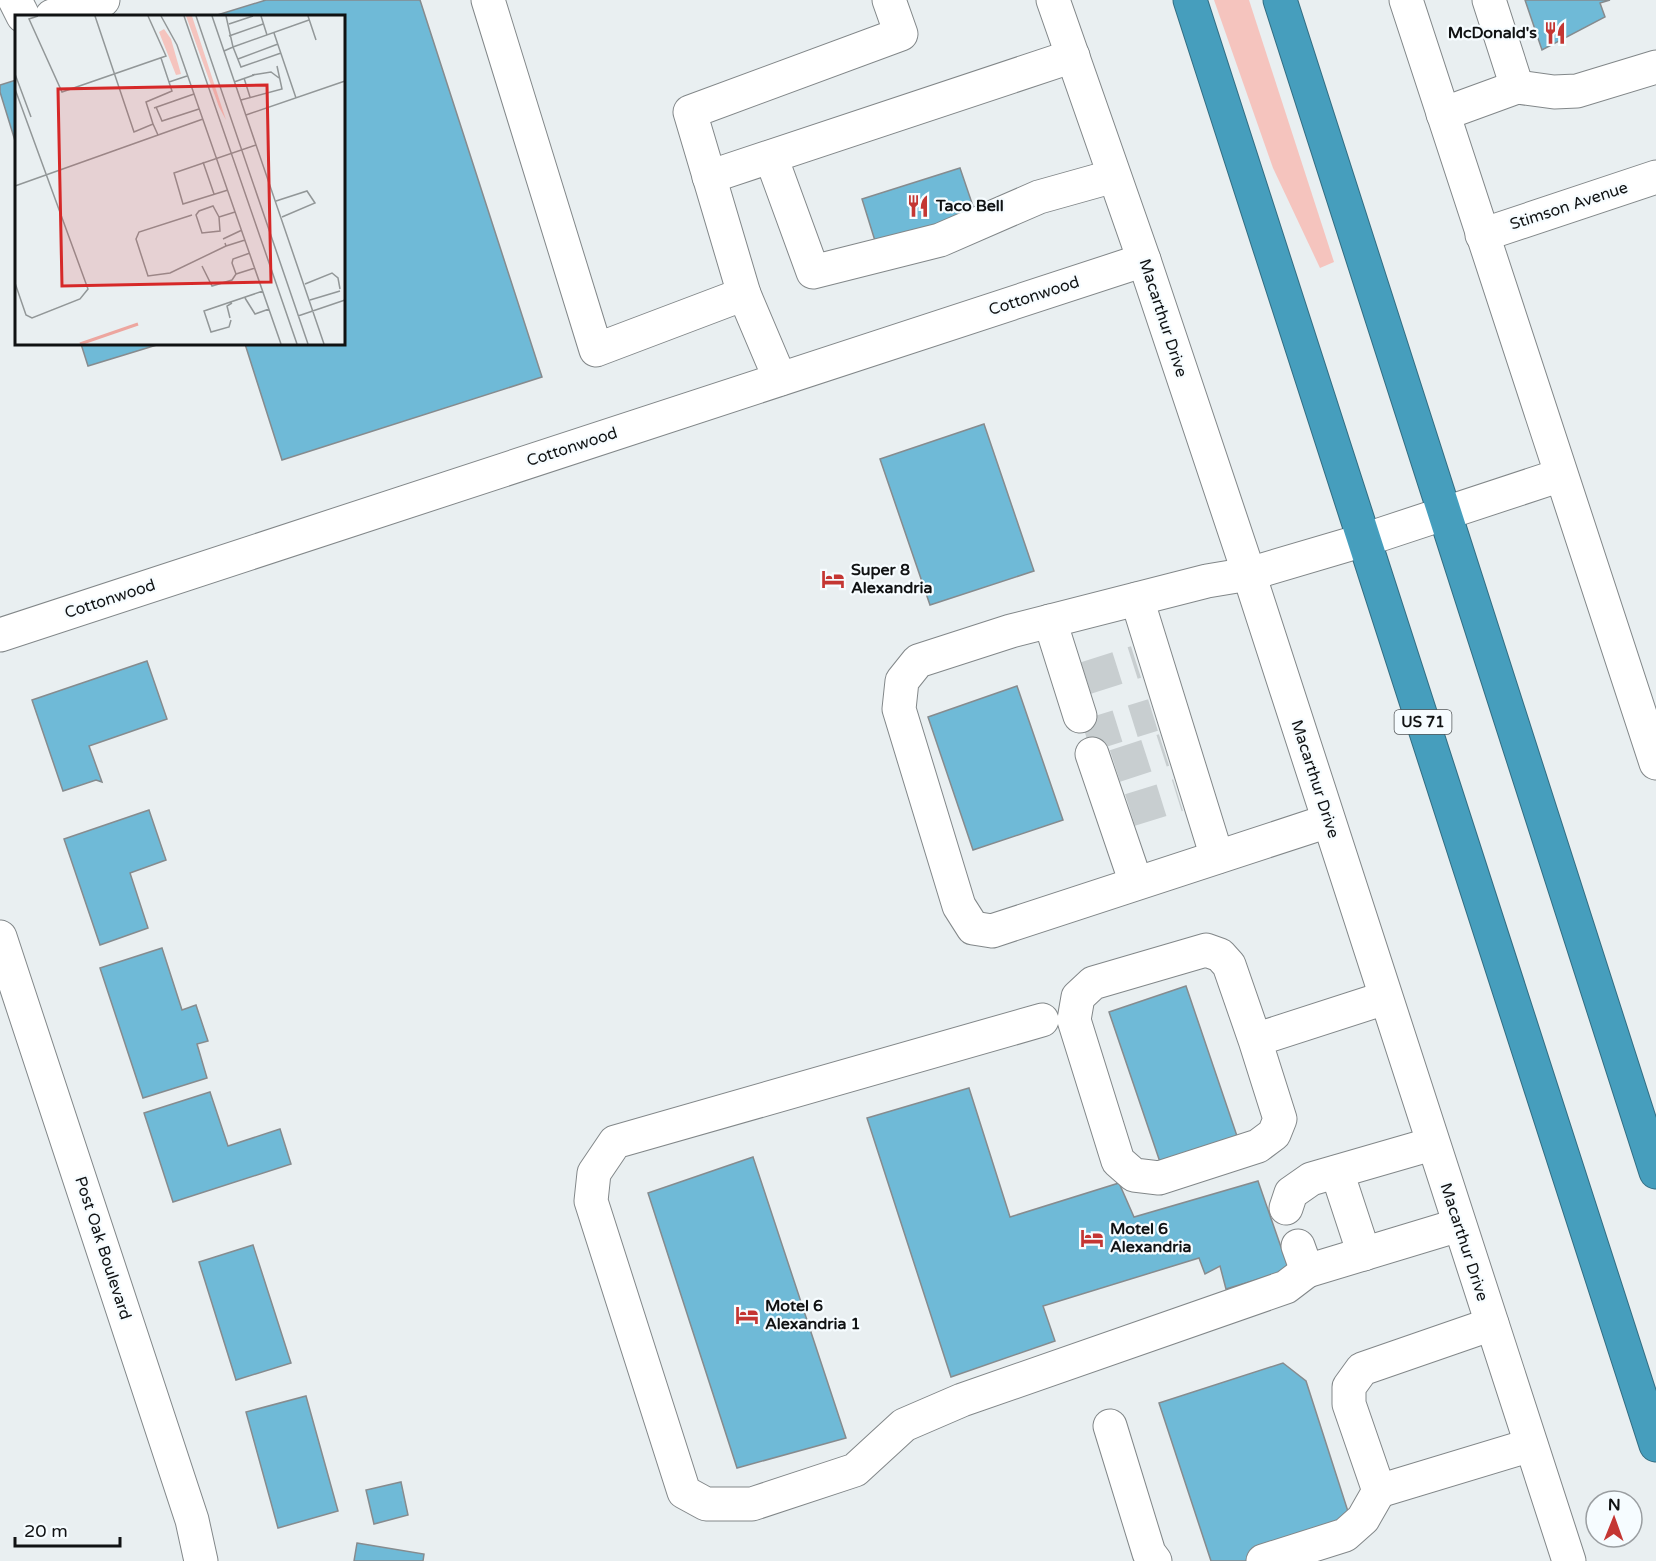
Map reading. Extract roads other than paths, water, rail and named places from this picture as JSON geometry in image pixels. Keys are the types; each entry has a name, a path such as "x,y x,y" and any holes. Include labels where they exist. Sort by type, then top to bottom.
{"highway":[{"name":"US 71","path":"1190,0 1656,1444"},
{"path":"1280,0 1656,1172"}],"street":[{"path":"15,0 22,15"},
{"path":"55,15 103,0"},
{"path":"488,0 596,350 744,294"},
{"path":"780,380 744,294 690,112 901,34 889,0"},
{"name":"Macarthur Drive","path":"1053,0 1144,260 1249,574 1569,1561"},
{"path":"1406,0 1656,764"},
{"path":"1488,0 1517,87"},
{"path":"1554,92 1570,74 1656,46"},
{"path":"709,177 1073,56"},
{"path":"1443,114 1517,87 1554,92 1577,91 1656,67"},
{"path":"771,157 813,272 940,240 1039,197 1114,176"},
{"name":"Stimson Avenue","path":"1482,235 1656,177"},
{"name":"Cottonwood","path":"0,635 1144,260"},
{"path":"1328,820 992,931 973,928 959,906 899,709 902,681 918,661 1011,631 1207,581 1249,574 1364,540 1561,475"},
{"path":"1137,599 1145,660 1187,792 1217,857"},
{"path":"1050,621 1077,680 1080,716"},
{"path":"1102,764 1122,813 1136,883"},
{"name":"Post Oak Boulevard","path":"0,937 192,1520 201,1561"},
{"path":"1206,950 1220,956 1229,965 1255,1040 1280,1119 1274,1134 1258,1146 1159,1178 1134,1175 1118,1161 1074,1020 1078,997 1093,983 1206,950"},
{"path":"1255,1040 1385,998"},
{"path":"1042,1020 615,1142 594,1173 591,1201 684,1492 706,1504 752,1504 855,1470 904,1425 962,1400 1286,1287 1303,1258 1364,1254 1459,1225"},
{"path":"1286,1208 1291,1193 1311,1179 1432,1144"},
{"path":"1337,1172 1364,1254"},
{"path":"1379,1491 1349,1404 1348,1387 1362,1369 1492,1324"},
{"path":"1110,1426 1149,1553 1155,1561"},
{"path":"1263,1561 1345,1535 1363,1519 1379,1491 1531,1444"}],"tunnel":[{"path":"1086,678 1136,662"},
{"path":"1086,736 1153,715"},
{"path":"1115,766 1164,750"},
{"path":"1130,810 1178,795"}],"place":[{"name":"McDonald's","path":"1555,33"},
{"name":"Taco Bell","path":"918,206"},
{"name":"Super 8 Alexandria","path":"833,579"},
{"name":"Motel 6 Alexandria","path":"1092,1238"},
{"name":"Motel 6 Alexandria 1","path":"747,1315"}]}
